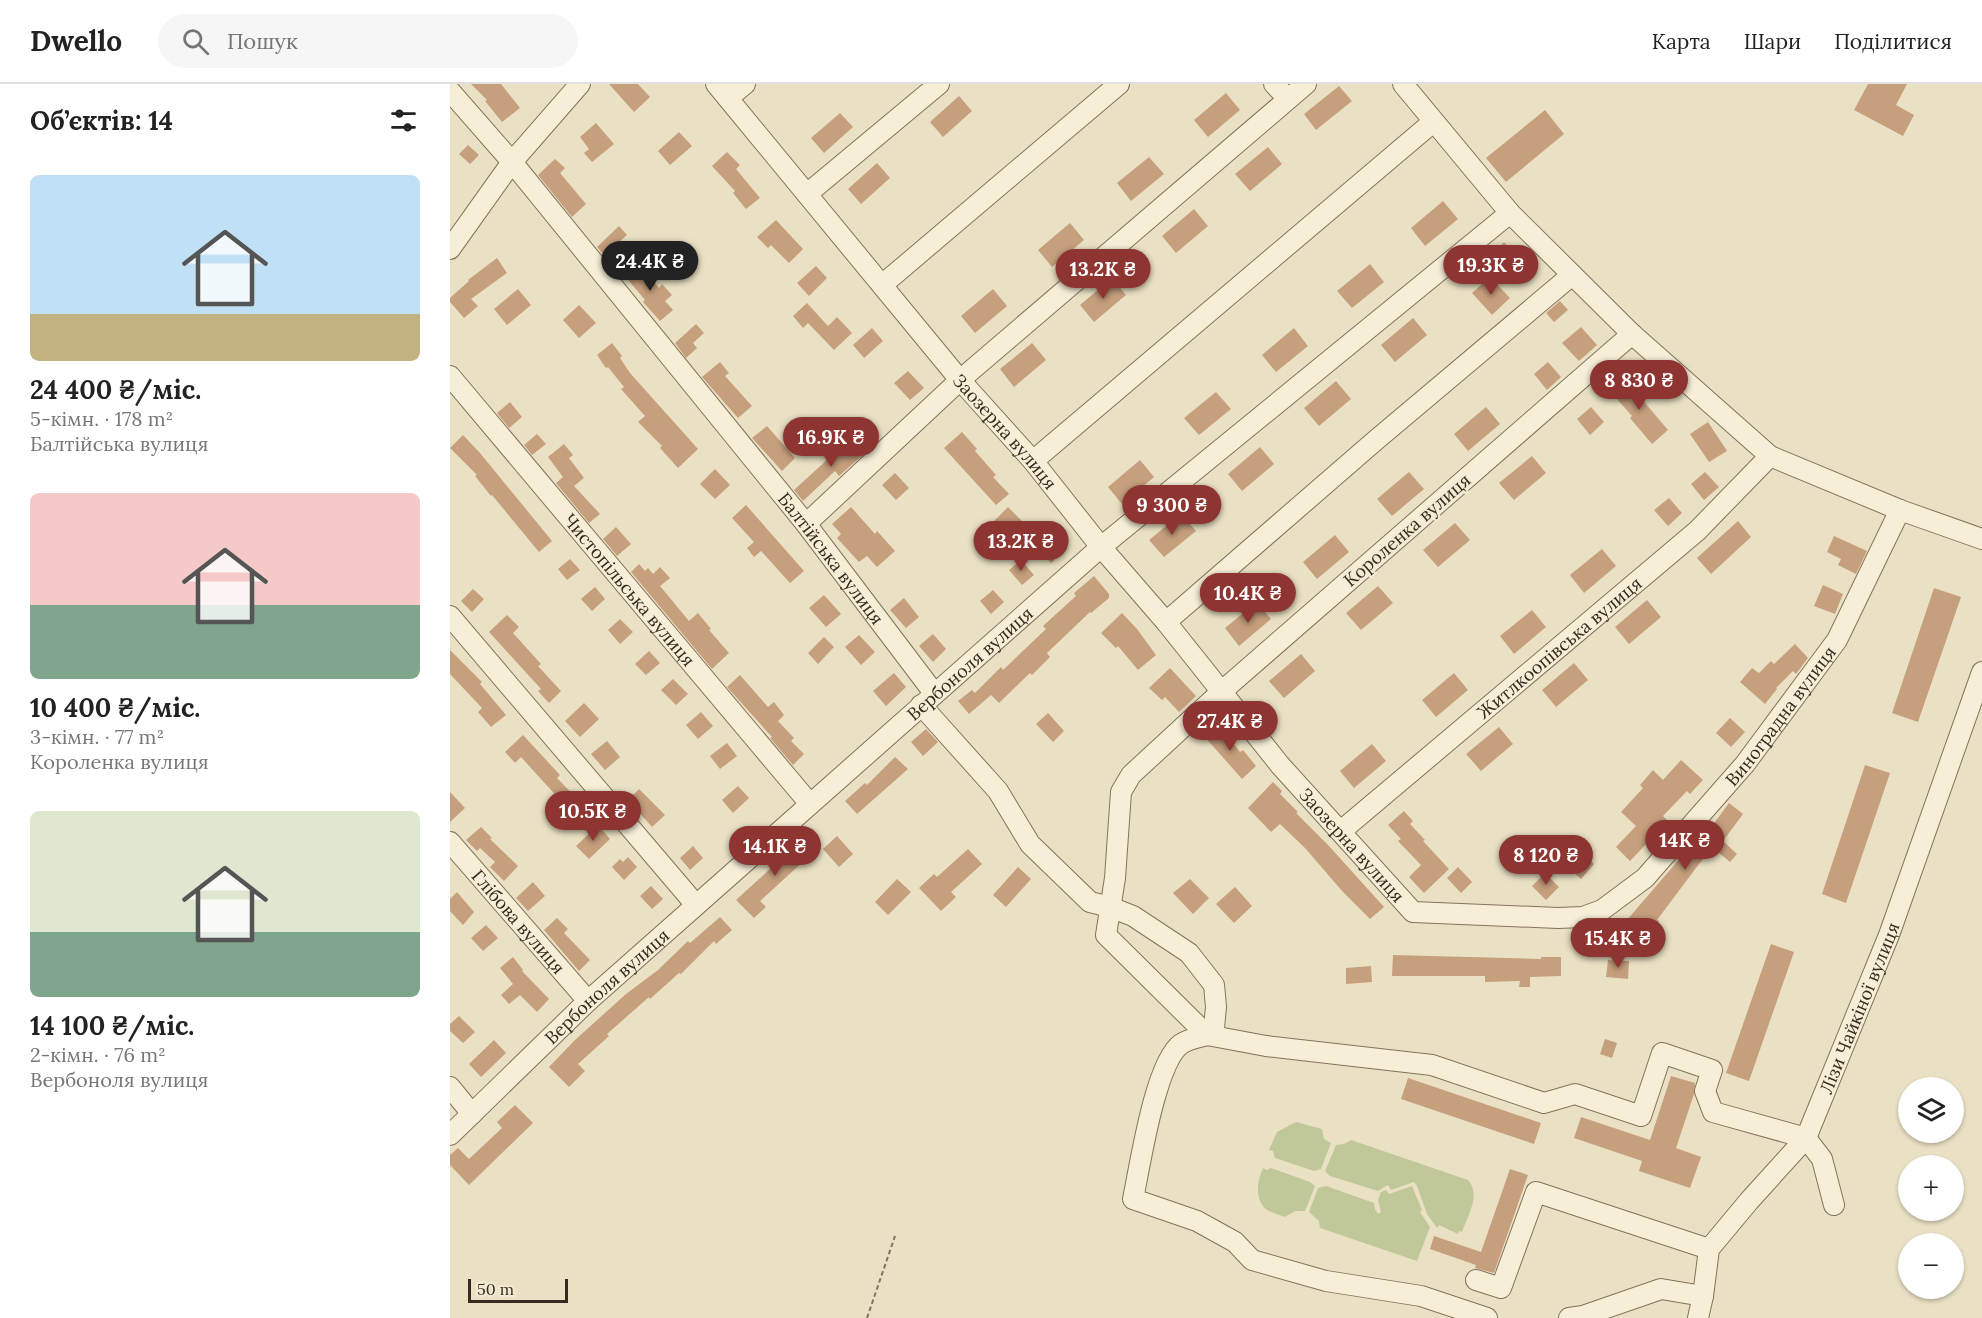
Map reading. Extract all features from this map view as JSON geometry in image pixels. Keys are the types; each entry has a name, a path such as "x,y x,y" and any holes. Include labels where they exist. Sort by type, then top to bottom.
{"street":[{"path":"450,249 512,162 579,84"},
{"path":"722,91 745,84"},
{"path":"807,194 939,84"},
{"path":"882,285 1119,84"},
{"path":"1274,84 1288,99"},
{"path":"806,524 960,380 1306,84"},
{"path":"1403,84 1510,213 1632,334 1770,456 1900,510 1982,539"},
{"name":"Балтійська вулиця","path":"450,91 512,162 806,524 927,699 998,791 1030,844 1090,902 1133,916 1189,953 1214,985 1216,1007 1212,1035"},
{"name":"Заозерна вулиця","path":"722,91 960,380 1033,461 1280,765 1413,912"},
{"path":"1033,461 1434,122"},
{"name":"Вербоноля вулиця","path":"450,1135 588,1001 1101,547 1510,213"},
{"path":"1166,622 1376,440 1572,275"},
{"name":"Короленка вулиця","path":"1110,907 1115,878 1121,792 1131,775 1221,692 1632,334"},
{"name":"Чистопільська вулиця","path":"450,376 810,804"},
{"name":"Житлкоопівська вулиця","path":"1341,831 1697,531 1770,456"},
{"name":"Виноградна вулиця","path":"1413,912 1558,918 1583,916 1602,910 1645,878 1745,764 1837,640 1900,510"},
{"path":"450,616 696,905"},
{"name":"Лізи Чайкіної вулиця","path":"1709,1249 1806,1138 1889,935 1982,672"},
{"name":"Глібова вулиця","path":"450,842 588,1001"},
{"path":"1110,907 1106,935 1212,1035"},
{"path":"1487,1318 1421,1296 1326,1281 1252,1260 1235,1242 1197,1221 1133,1199 1155,1096 1170,1056 1181,1043 1212,1035 1266,1046 1432,1065 1544,1103 1575,1094 1641,1116 1662,1053 1712,1070 1705,1091 1713,1112 1806,1138 1822,1160 1834,1205"},
{"path":"450,1087 472,1114"},
{"path":"1476,1280 1501,1288 1536,1192 1709,1249 1698,1318"},
{"path":"1569,1318 1583,1316 1661,1289 1703,1296"}],"path":[{"path":"867,1318 894,1236"}],"green space":[{"path":"1296,1122 1322,1129 1324,1139 1331,1143 1321,1169 1314,1171 1275,1158 1273,1151 1269,1150 1277,1132"},
{"path":"1351,1140 1468,1180 1472,1186 1473,1199 1462,1232 1459,1231 1458,1234 1439,1225 1437,1228 1427,1214 1414,1182 1391,1190 1388,1185 1378,1191 1330,1176 1325,1171 1336,1145"},
{"path":"1263,1168 1267,1170 1271,1168 1310,1182 1315,1186 1305,1211 1295,1211 1285,1217 1263,1206 1258,1190"},
{"path":"1326,1186 1374,1203 1378,1214 1381,1212 1378,1200 1381,1192 1386,1190 1389,1194 1412,1186 1422,1210 1420,1212 1430,1227 1417,1261 1320,1228 1319,1221 1309,1212 1318,1188"}],"building":[{"path":"471,84 501,84 520,108 502,122 485,101 487,100"},
{"path":"609,84 638,84 650,97 634,112"},
{"path":"1868,84 1907,84 1896,105 1914,115 1903,136 1854,110"},
{"path":"1339,86 1352,101 1316,130 1304,114"},
{"path":"1226,93 1240,110 1208,137 1194,120"},
{"path":"959,96 972,111 943,137 930,122"},
{"path":"1545,110 1564,134 1506,182 1486,158"},
{"path":"840,113 853,127 824,153 811,138"},
{"path":"596,123 614,144 592,162 584,153 589,149 580,137"},
{"path":"679,132 692,146 670,165 658,151"},
{"path":"468,145 479,155 470,164 459,154"},
{"path":"1268,147 1282,164 1250,191 1235,174"},
{"path":"727,152 740,165 736,169 760,198 746,209 733,193 735,191 712,166"},
{"path":"1149,157 1164,174 1131,201 1117,183"},
{"path":"555,159 565,168 560,173 586,204 572,217 538,175"},
{"path":"877,163 890,178 861,204 848,189"},
{"path":"1443,201 1458,219 1425,246 1411,228"},
{"path":"1194,209 1208,226 1176,253 1162,236"},
{"path":"776,220 803,249 789,263 771,245 768,248 757,237"},
{"path":"1070,223 1084,240 1052,267 1038,250"},
{"path":"619,226 627,235 617,244 622,249 609,261 597,247"},
{"path":"1504,242 1517,255 1506,266 1493,253"},
{"path":"497,258 507,273 471,299 478,306 464,318 450,302 450,298 468,280"},
{"path":"639,263 659,288 662,284 672,295 665,301 673,310 660,321 624,275"},
{"path":"1370,264 1384,282 1352,308 1337,291"},
{"path":"816,266 827,278 809,296 797,283"},
{"path":"1490,277 1510,298 1492,315 1472,293"},
{"path":"1112,278 1126,295 1094,322 1080,305"},
{"path":"518,289 531,305 507,325 494,309"},
{"path":"993,289 1007,306 975,333 961,316"},
{"path":"1560,301 1568,310 1554,322 1546,313"},
{"path":"807,303 828,326 837,317 852,333 834,350 808,323 803,328 793,316"},
{"path":"579,305 596,323 579,338 563,320"},
{"path":"1413,318 1427,335 1395,362 1381,345"},
{"path":"696,324 704,333 693,343 697,348 686,358 675,343"},
{"path":"1581,327 1597,345 1579,361 1562,343"},
{"path":"872,328 883,341 864,358 853,345"},
{"path":"1294,328 1308,346 1276,372 1262,355"},
{"path":"612,343 622,356 620,358 630,373 698,449 678,468 660,448 662,446 638,422 645,416 621,389 624,387 597,355"},
{"path":"1032,343 1046,360 1014,387 1000,369"},
{"path":"720,362 729,373 725,376 752,406 738,418 702,377"},
{"path":"1548,362 1561,377 1547,390 1534,374"},
{"path":"908,371 924,388 910,400 894,383"},
{"path":"1623,377 1668,430 1652,444 1609,390"},
{"path":"1336,381 1351,399 1319,426 1304,408"},
{"path":"1216,392 1231,409 1199,435 1184,418"},
{"path":"510,402 522,417 509,428 497,413"},
{"path":"1486,407 1500,424 1468,451 1454,434"},
{"path":"1591,407 1604,422 1590,435 1577,419"},
{"path":"1708,422 1727,451 1709,462 1690,434"},
{"path":"767,426 795,458 782,471 752,438"},
{"path":"962,432 996,475 993,477 1009,494 996,505 944,448"},
{"path":"537,434 546,444 532,455 524,445"},
{"path":"463,435 552,541 539,552 491,496 475,476 477,475 450,448"},
{"path":"851,438 865,453 839,476 835,471 803,501 794,490"},
{"path":"564,444 573,455 569,458 584,478 574,486 600,514 589,523 556,483 563,477 548,457"},
{"path":"1260,447 1274,464 1242,491 1228,474"},
{"path":"1532,456 1546,473 1514,500 1499,483"},
{"path":"1140,460 1154,477 1122,504 1108,487"},
{"path":"715,469 730,485 715,499 700,484"},
{"path":"1409,472 1424,489 1392,516 1377,499"},
{"path":"1705,472 1719,487 1704,500 1691,484"},
{"path":"895,473 909,488 896,500 882,485"},
{"path":"1669,498 1682,513 1668,526 1654,510"},
{"path":"746,505 804,571 790,583 761,551 754,557 747,548 754,542 732,518"},
{"path":"851,507 875,534 877,531 895,551 877,567 867,556 859,562 837,538 841,534 832,524"},
{"path":"1008,507 1022,521 1005,538 991,524"},
{"path":"1181,514 1196,531 1164,557 1149,540"},
{"path":"1738,521 1751,537 1711,574 1697,558"},
{"path":"1455,523 1470,540 1438,567 1423,550"},
{"path":"616,527 631,544 617,556 603,539"},
{"path":"1335,535 1349,552 1317,579 1303,562"},
{"path":"1834,536 1867,551 1856,574 1838,565 1841,559 1827,552"},
{"path":"1053,538 1064,551 1051,563 1039,550"},
{"path":"1602,549 1616,566 1584,593 1570,575"},
{"path":"570,559 580,570 567,580 558,569"},
{"path":"1021,560 1034,575 1022,585 1009,570"},
{"path":"639,564 645,571 648,568 653,574 660,567 670,578 660,586 689,621 698,613 729,653 712,669 631,572"},
{"path":"1094,576 1109,594 1109,598 1090,612 1047,653 1050,657 999,703 991,695 969,714 958,701 972,690 975,693 1001,667 1003,670 1046,629 1043,626 1076,596 1074,593"},
{"path":"1823,585 1843,594 1835,614 1814,606"},
{"path":"1378,586 1393,603 1361,630 1346,613"},
{"path":"595,587 605,599 592,611 581,599"},
{"path":"1934,588 1961,597 1918,722 1892,713"},
{"path":"473,589 484,599 472,612 461,601"},
{"path":"993,590 1004,602 991,614 980,601"},
{"path":"824,595 841,614 826,627 809,608"},
{"path":"904,598 919,617 906,628 890,610"},
{"path":"1647,600 1661,617 1629,644 1615,627"},
{"path":"1257,602 1271,619 1239,646 1225,628"},
{"path":"1532,610 1546,627 1514,654 1500,636"},
{"path":"1122,613 1156,655 1138,670 1118,646 1116,648 1101,633"},
{"path":"507,615 519,627 513,633 541,664 538,666 561,691 549,703 538,691 541,689 489,632"},
{"path":"620,619 633,632 620,644 608,630"},
{"path":"933,634 946,649 933,662 919,646"},
{"path":"859,635 875,652 861,665 845,647"},
{"path":"824,637 834,647 818,664 808,653"},
{"path":"1795,644 1808,658 1796,674 1793,671 1776,688 1765,704 1740,682 1752,668 1759,673 1771,661 1774,664"},
{"path":"450,650 482,682 480,684 506,715 491,727 478,712 482,708 450,674"},
{"path":"649,651 660,663 646,675 635,664"},
{"path":"1301,654 1315,671 1284,698 1269,681"},
{"path":"1574,663 1588,680 1556,707 1542,690"},
{"path":"1170,668 1196,696 1179,712 1165,697 1162,700 1149,688"},
{"path":"894,673 906,687 886,706 873,691"},
{"path":"1454,673 1468,690 1436,717 1422,700"},
{"path":"740,675 768,707 774,702 784,715 778,721 794,738 791,741 804,754 793,765 770,738 772,737 727,687"},
{"path":"673,679 688,694 676,705 661,690"},
{"path":"584,703 599,719 580,737 565,721"},
{"path":"701,712 713,726 698,739 686,725"},
{"path":"1048,713 1064,731 1053,742 1036,724"},
{"path":"1730,718 1745,732 1731,747 1716,733"},
{"path":"1219,725 1240,752 1243,750 1256,766 1242,779 1204,736"},
{"path":"1499,727 1513,744 1481,771 1466,754"},
{"path":"926,729 938,742 923,756 911,742"},
{"path":"523,735 560,775 557,778 585,807 571,820 556,803 560,800 521,757 515,763 505,752"},
{"path":"607,741 620,757 605,770 591,754"},
{"path":"727,743 737,756 720,769 710,756"},
{"path":"1372,744 1386,761 1354,788 1340,771"},
{"path":"895,757 908,769 857,814 845,801 865,783 867,785"},
{"path":"1681,760 1703,780 1690,794 1687,791 1663,816 1668,821 1630,861 1616,847 1636,826 1621,812 1643,788 1640,785 1653,770 1663,780"},
{"path":"1865,765 1890,773 1846,903 1822,894"},
{"path":"1273,782 1282,791 1280,794 1298,812 1296,813 1384,907 1370,919 1280,824 1271,832 1248,808"},
{"path":"738,786 749,798 733,813 722,800"},
{"path":"639,789 665,815 652,827 628,800"},
{"path":"450,792 465,808 450,822"},
{"path":"1729,803 1743,814 1723,841 1737,854 1730,862 1713,848 1645,937 1626,921 1707,827 1709,830"},
{"path":"1404,811 1413,821 1410,824 1425,840 1423,841 1449,869 1424,893 1409,877 1421,865 1398,841 1401,839 1388,825"},
{"path":"598,825 610,839 589,859 576,846"},
{"path":"481,827 518,866 504,881 490,867 495,862 480,848 477,851 466,840"},
{"path":"837,836 853,854 839,867 823,849"},
{"path":"805,837 817,849 760,901 766,907 754,918 736,900"},
{"path":"693,846 703,858 690,870 680,858"},
{"path":"1575,846 1594,864 1581,879 1561,861"},
{"path":"968,849 982,864 951,892 956,897 941,911 919,888 934,874 937,877"},
{"path":"628,857 637,867 624,880 612,867 620,859 623,862"},
{"path":"1018,867 1031,879 1006,907 993,895"},
{"path":"1458,867 1472,882 1461,893 1447,878"},
{"path":"1545,873 1559,887 1546,900 1532,886"},
{"path":"897,879 911,892 888,915 875,902"},
{"path":"1190,879 1209,898 1193,914 1173,893"},
{"path":"533,882 545,896 528,911 516,898"},
{"path":"651,886 663,899 652,909 640,896"},
{"path":"1235,887 1252,906 1234,923 1216,904"},
{"path":"457,892 474,912 463,925 450,911 450,899"},
{"path":"720,917 732,930 716,944 714,941 681,974 679,973 650,999 649,997 607,1034 609,1036 578,1064 585,1071 569,1087 549,1067 626,994"},
{"path":"557,918 568,929 564,933 590,960 579,971 544,930"},
{"path":"486,925 498,938 483,951 471,938"},
{"path":"1771,944 1794,952 1749,1081 1726,1073"},
{"path":"1393,955 1541,959 1541,957 1561,957 1561,976 1530,977 1530,987 1519,987 1520,981 1485,982 1485,976 1392,976"},
{"path":"513,957 522,971 549,999 537,1012 520,995 509,1004 501,995 513,984 500,968"},
{"path":"1608,960 1629,961 1628,979 1606,977"},
{"path":"1371,966 1372,982 1346,984 1346,968"},
{"path":"459,1016 475,1032 463,1043 450,1031 450,1024"},
{"path":"1605,1039 1617,1043 1612,1058 1600,1054"},
{"path":"494,1040 506,1053 481,1077 469,1064"},
{"path":"1671,1076 1695,1083 1694,1094 1676,1148 1701,1157 1690,1188 1639,1171 1642,1161 1574,1138 1581,1117 1650,1140"},
{"path":"1408,1078 1541,1123 1534,1144 1401,1099"},
{"path":"515,1105 533,1123 469,1185 450,1165 450,1155 458,1148 469,1159 502,1128 497,1122"},
{"path":"1510,1169 1528,1175 1494,1273 1475,1268 1476,1265 1430,1249 1434,1236 1481,1252"}]}
